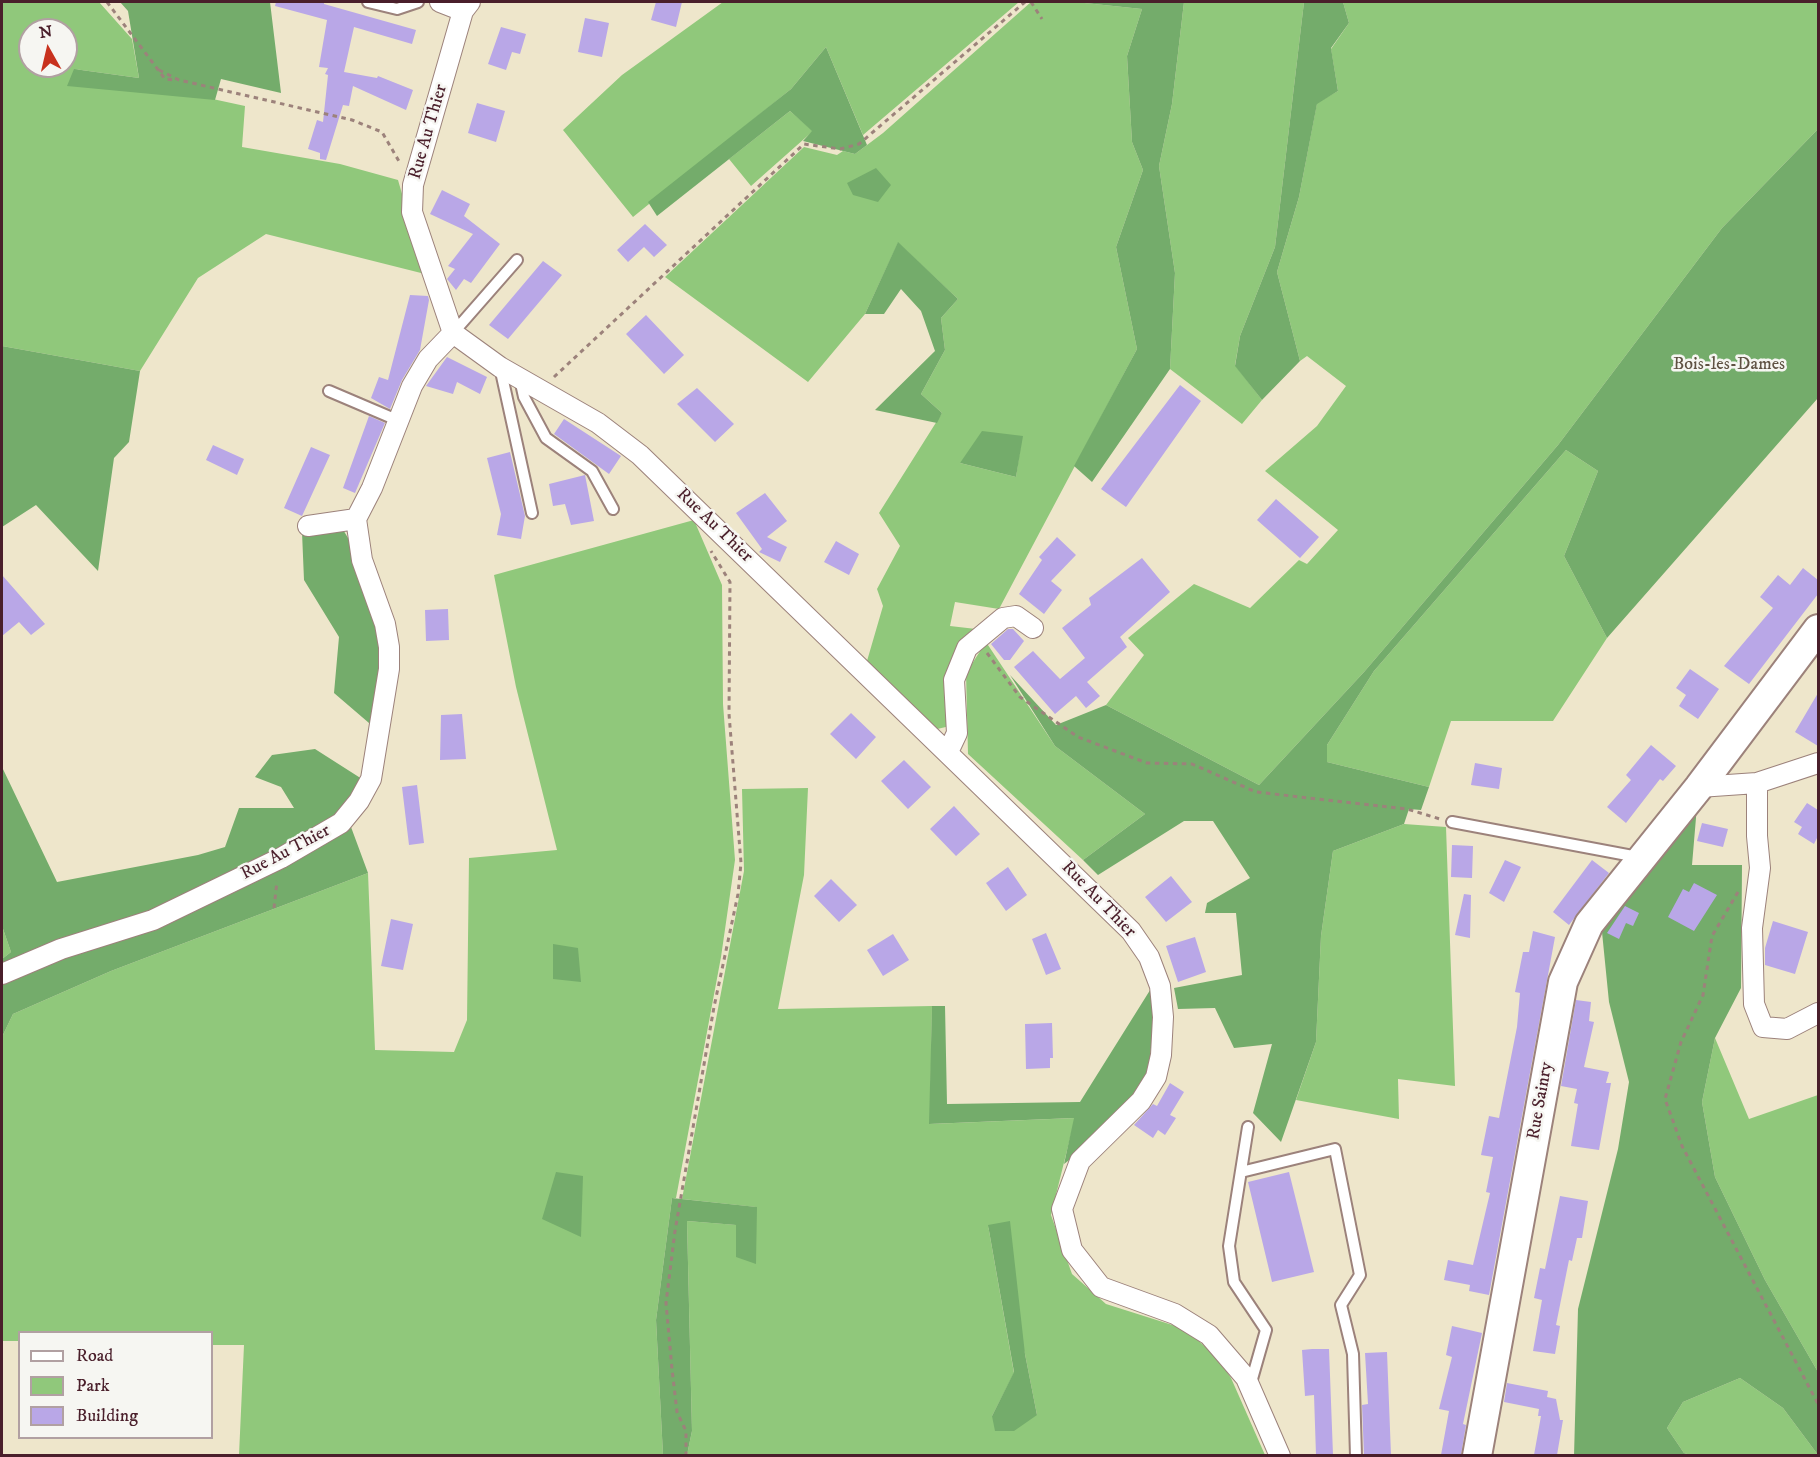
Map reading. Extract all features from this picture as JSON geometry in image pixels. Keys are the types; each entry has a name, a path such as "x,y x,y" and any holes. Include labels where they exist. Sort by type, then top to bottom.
{"street":[{"path":"440,2 467,6"},
{"name":"Rue Au Thier","path":"467,6 413,184 412,212 453,333 500,367 598,423 640,455 1131,931 1149,957 1160,986 1163,1017 1161,1055 1156,1077 1141,1101 1080,1161 1062,1209 1072,1251 1101,1287 1175,1314 1209,1335 1246,1378 1280,1455"},
{"path":"308,526 356,519 372,488 396,420 428,359 453,333"},
{"name":"Rue Au Thier","path":"2,974 61,949 153,920 281,858 341,823 359,801 371,779 389,669 389,647 385,624 362,560 356,519"},
{"path":"948,753 957,733 954,680 967,648 1003,618 1017,616 1033,628"},
{"name":"Rue Sainry","path":"1477,1455 1563,982 1589,924 1699,787 1818,629"},
{"path":"1699,787 1757,783 1818,763"},
{"path":"1757,783 1757,836 1760,868 1752,928 1754,1004 1763,1027 1787,1029 1818,1013"}],"lane":[{"path":"368,2 397,9 418,2"},
{"path":"453,333 517,260"},
{"path":"500,367 532,513"},
{"path":"527,383 524,397 546,438 592,471 613,509"},
{"path":"329,391 396,420"},
{"path":"1452,822 1642,858"},
{"path":"1248,1127 1229,1246 1234,1282 1266,1330 1250,1386"},
{"path":"1240,1172 1335,1149 1360,1275 1341,1305 1353,1354 1356,1455"}],"path":[{"path":"107,2 159,70 179,80 352,120 382,132 413,184"},
{"path":"527,383 556,376 804,144 840,149 859,144 1025,2"},
{"path":"1031,2 1042,19"},
{"path":"686,1455 686,1431 677,1412 666,1303 675,1231 740,873 737,796 729,702 730,582"},
{"path":"978,639 1020,697 1078,737 1147,763 1192,764 1256,792 1407,809 1452,822"},
{"path":"274,908 281,858"},
{"path":"1739,891 1712,936 1703,995 1681,1042 1665,1099 1682,1146 1818,1404"}],"green space":[{"path":"2,2 99,2 132,39 139,78 78,70 78,18 18,18 18,78 78,78 78,70 245,106 242,147 340,164 398,180 425,274 266,234 198,278 140,371 2,346"},
{"path":"120,2 270,2 281,93 221,79 215,100 67,86 70,78 78,78 78,70 139,78 128,11"},
{"path":"723,2 1019,2 863,135 826,47 791,89 633,217 563,130 622,75"},
{"path":"1031,2 1075,2 1142,9 1127,56 1132,142 1143,170 1116,247 1137,349 999,609 955,602 950,626 976,629 950,726 933,730 867,661 883,606 877,589 900,546 879,513 942,413 921,394 945,350 941,318 958,299 898,243 865,314 808,382 665,277 804,147 837,155 843,151 855,154 883,133","holes":["1022,436 1016,477 960,463"]},
{"path":"1075,2 1184,2 1172,104 1159,166 1175,273 1170,369 1092,482 1074,466 1137,349 1116,247 1143,170 1132,142 1127,56 1142,9"},
{"path":"1184,2 1304,2 1275,247 1240,336 1235,365 1262,400 1242,424 1170,369 1175,273 1159,166 1172,104"},
{"path":"1304,2 1343,2 1349,23 1331,48 1338,91 1317,104 1299,197 1277,272 1300,361 1262,400 1235,366 1240,336 1275,247"},
{"path":"1343,2 1818,2 1818,129 1722,228 1558,445 1364,672 1259,785 1106,705 1144,655 1128,638 1194,584 1250,608 1299,560 1307,564 1338,530 1265,471 1317,426 1346,386 1307,356 1300,361 1277,272 1299,197 1317,103 1338,91 1331,49 1349,23"},
{"path":"826,47 867,145 855,154 803,141 812,131 790,111 657,216 648,202 791,89"},
{"path":"790,111 813,131 751,186 729,159"},
{"name":"Bois-les-Dames","path":"1818,129 1818,398 1607,638 1564,556 1598,471 1566,450 1374,671 1327,745 1327,762 1429,787 1421,810 1409,809 1404,824 1333,851 1321,936 1316,1042 1281,1142 1253,1113 1272,1044 1234,1048 1215,1008 1178,1009 1174,988 1242,975 1236,913 1205,913 1207,903 1250,878 1213,821 1184,821 1098,875 1083,860 1145,814 1055,746 1010,675 1056,725 1106,705 1259,785 1364,672 1558,445 1722,228"},
{"path":"876,168 891,185 878,202 853,195 847,183"},
{"path":"898,242 958,299 941,318 945,350 921,394 942,413 937,423 875,410 935,351 921,311 901,289 884,314 865,314"},
{"path":"2,346 140,371 129,442 114,458 98,571 36,505 2,527"},
{"path":"982,431 1023,436 1016,477 960,463"},
{"path":"1566,450 1598,471 1564,556 1607,638 1553,721 1451,721 1429,787 1327,762 1327,745 1374,671"},
{"path":"694,520 722,585 723,704 735,860 721,957 676,1198 672,1198 656,1320 663,1455 239,1455 244,1345 213,1345 213,1331 18,1331 18,1341 2,1341 2,1037 13,1014 111,971 368,873 375,1050 454,1052 467,1020 469,858 557,850 516,687 494,575"},
{"path":"342,528 383,596 390,653 376,729 334,693 339,637 304,580 302,532"},
{"path":"986,642 1055,746 1145,814 1083,860 968,754 966,673"},
{"path":"315,749 362,779 351,827 368,873 111,971 13,1014 2,1037 2,959 11,952 2,926 2,767 57,882 198,855 225,847 239,808 294,808 281,787 255,777 272,755"},
{"path":"808,788 804,875 778,1009 932,1006 930,1124 1075,1118 1051,1215 1072,1274 1106,1304 1185,1329 1217,1357 1231,1378 1265,1455 687,1455 692,1431 687,1221 737,1225 756,1263 756,1207 682,1199 744,871 742,789","holes":["988,1225 1025,1354 1037,1415 992,1416 1014,1373"]},
{"path":"1697,806 1692,865 1742,865 1741,988 1715,1038 1702,1102 1715,1177 1765,1280 1818,1372 1818,1455 1783,1408 1740,1378 1683,1402 1667,1428 1684,1453 1690,1455 1574,1456 1578,1309 1618,1149 1629,1082 1609,1002 1601,922"},
{"path":"1404,824 1446,827 1455,1086 1398,1079 1399,1119 1296,1100 1316,1042 1321,936 1333,851"},
{"path":"2,926 11,952 2,959"},
{"path":"553,944 578,948 581,982 553,979"},
{"path":"1152,987 1156,1000 1147,1085 1093,1142 1064,1164 1074,1118 929,1124 932,1006 945,1006 947,1104 1080,1102"},
{"path":"1715,1038 1749,1119 1818,1095 1818,1372 1765,1280 1715,1177 1702,1102"},
{"path":"556,1172 583,1176 581,1237 542,1219"},
{"path":"672,1198 757,1207 756,1264 736,1257 736,1225 687,1221 692,1431 687,1455 663,1455 656,1320"},
{"path":"1010,1221 1025,1354 1037,1415 1014,1431 995,1431 992,1416 1014,1372 988,1225"},
{"path":"1740,1378 1783,1408 1818,1455 1690,1455 1684,1453 1667,1428 1683,1402"}],"building":[{"path":"276,2 324,2 324,4 416,30 412,44 354,27 344,72 377,78 378,76 413,90 406,110 353,86 349,106 343,105 326,160 320,159 320,153 308,149 317,120 323,122 328,75 325,74 328,68 319,67 327,20 275,6"},
{"path":"656,2 682,2 676,27 651,20"},
{"path":"585,18 609,23 602,57 578,52"},
{"path":"501,27 526,34 520,54 512,52 506,70 488,64"},
{"path":"477,103 505,111 496,142 468,133"},
{"path":"442,190 470,204 464,216 500,244 471,283 464,279 456,290 447,279 455,269 448,266 473,234 430,214"},
{"path":"645,224 667,245 654,257 644,247 628,262 617,250"},
{"path":"543,261 562,275 508,339 489,325"},
{"path":"410,295 428,296 429,300 420,350 402,380 390,409 371,398 379,377 388,380"},
{"path":"646,315 684,355 664,374 626,334"},
{"path":"447,357 487,377 480,394 457,382 453,394 426,386"},
{"path":"1180,385 1201,401 1126,507 1101,489"},
{"path":"697,388 734,424 715,442 677,404"},
{"path":"369,416 385,423 355,493 343,488"},
{"path":"564,419 621,456 609,474 554,434"},
{"path":"213,445 244,459 237,475 206,460"},
{"path":"311,447 330,455 302,516 284,508"},
{"path":"510,452 525,516 521,539 497,535 501,514 487,458"},
{"path":"585,475 594,521 571,525 565,504 553,506 549,484"},
{"path":"765,493 787,521 767,537 787,547 780,562 759,552 762,549 736,513"},
{"path":"1276,499 1319,537 1300,558 1257,520"},
{"path":"1057,537 1076,555 1051,581 1062,590 1044,614 1019,594 1042,560 1039,557"},
{"path":"836,541 859,554 849,575 824,562"},
{"path":"1142,558 1170,592 1120,637 1127,647 1087,682 1100,696 1086,708 1076,696 1055,714 1014,667 1033,651 1060,679 1085,658 1062,628 1091,605 1089,598"},
{"path":"1803,568 1818,580 1818,594 1749,684 1724,666 1773,608 1760,597 1778,575 1790,585"},
{"path":"2,575 45,624 31,635 19,622 2,636"},
{"path":"448,609 449,640 426,641 425,610"},
{"path":"1008,629 1013,629 1024,641 1010,660 1004,660 991,644"},
{"path":"1690,669 1719,689 1698,719 1679,706 1686,695 1676,688"},
{"path":"1818,693 1818,746 1795,732"},
{"path":"851,713 876,737 856,759 830,734"},
{"path":"462,714 466,759 440,760 441,715"},
{"path":"1651,745 1676,766 1663,781 1660,779 1626,823 1607,807 1631,780 1626,775"},
{"path":"904,760 931,787 908,809 881,781"},
{"path":"1475,763 1502,768 1499,789 1471,785"},
{"path":"417,785 424,843 409,845 402,787"},
{"path":"1807,803 1818,810 1818,836 1814,844 1798,834 1802,827 1794,822"},
{"path":"954,806 980,834 956,856 930,829"},
{"path":"1702,823 1728,829 1723,847 1697,841"},
{"path":"1452,845 1473,846 1472,878 1451,877"},
{"path":"1505,860 1521,867 1504,902 1489,893"},
{"path":"1592,860 1609,873 1569,925 1553,912"},
{"path":"1008,867 1027,895 1006,911 986,883"},
{"path":"1171,876 1192,902 1166,922 1145,897"},
{"path":"831,879 857,905 839,922 814,896"},
{"path":"1694,883 1717,895 1694,931 1668,917 1683,889 1689,892"},
{"path":"1464,894 1471,895 1470,938 1455,935"},
{"path":"1625,906 1639,913 1633,926 1626,923 1619,939 1607,933"},
{"path":"391,919 413,924 403,970 381,966"},
{"path":"1773,921 1808,932 1795,974 1765,965 1765,948"},
{"path":"1533,931 1555,937 1489,1295 1469,1291 1470,1285 1444,1280 1448,1260 1473,1265 1490,1193 1486,1192 1493,1157 1481,1155 1489,1116 1499,1118 1517,1027 1520,993 1515,992 1523,952 1529,952"},
{"path":"1046,933 1061,969 1046,975 1032,939"},
{"path":"893,934 909,960 883,976 867,950"},
{"path":"1195,937 1206,972 1178,982 1166,946"},
{"path":"1576,1000 1591,1002 1589,1021 1594,1022 1584,1067 1609,1072 1606,1083 1611,1083 1599,1150 1571,1146 1578,1104 1574,1103 1577,1089 1561,1086"},
{"path":"1052,1023 1053,1058 1050,1058 1050,1068 1026,1069 1025,1024"},
{"path":"1170,1083 1184,1092 1170,1115 1176,1118 1165,1135 1158,1130 1153,1138 1134,1125 1153,1104 1157,1106"},
{"path":"1289,1172 1314,1272 1272,1282 1248,1182"},
{"path":"1560,1196 1588,1201 1582,1238 1577,1238 1572,1261 1569,1260 1556,1325 1560,1326 1555,1354 1533,1351 1542,1300 1534,1298 1540,1268 1545,1269"},
{"path":"1452,1326 1482,1333 1463,1424 1466,1425 1461,1455 1441,1455 1449,1411 1439,1409 1452,1357 1446,1355"},
{"path":"1329,1349 1333,1455 1316,1455 1314,1395 1305,1396 1302,1350"},
{"path":"1387,1352 1391,1455 1364,1455 1362,1405 1368,1404 1365,1353"},
{"path":"1507,1383 1548,1391 1547,1397 1556,1399 1560,1420 1563,1420 1557,1455 1534,1455 1541,1416 1538,1416 1539,1409 1504,1402"}]}
